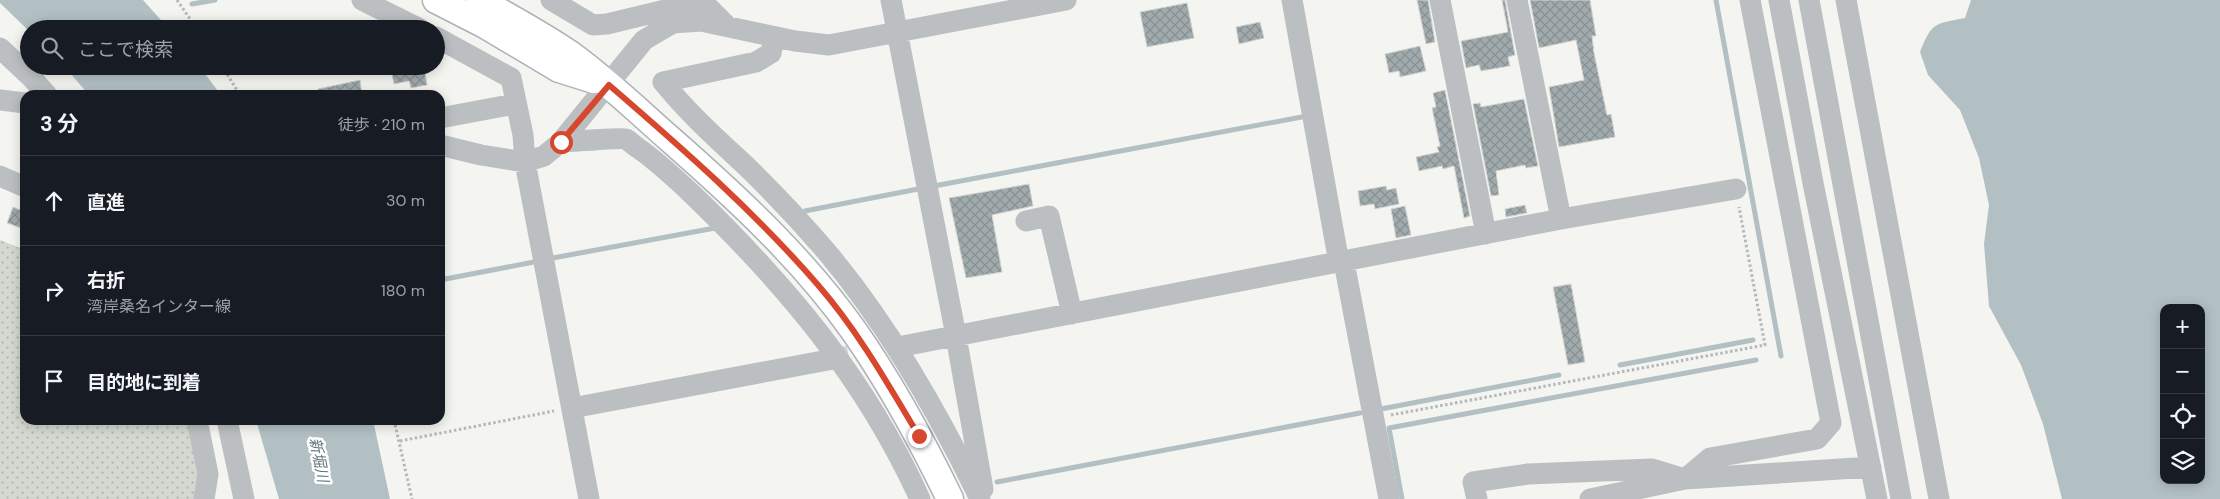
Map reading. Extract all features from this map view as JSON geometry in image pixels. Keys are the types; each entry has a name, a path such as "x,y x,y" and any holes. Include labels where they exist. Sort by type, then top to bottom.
{"main road":[{"path":"436,0 484,25 558,69 609,85"},
{"path":"479,0 569,54 609,85 719,182 818,285 853,330 879,370 919,436 950,499"}],"street":[{"path":"362,0 402,20"},
{"path":"551,0 593,25 607,24 690,4 707,6 725,24"},
{"path":"891,0 956,336 985,499"},
{"path":"445,146 481,155 525,162 544,156 561,142 644,40 672,23 701,20 725,24 774,37 829,45 1066,0"},
{"path":"1292,0 1341,262 1389,499"},
{"path":"1440,0 1486,234"},
{"path":"1517,0 1561,219"},
{"path":"1685,479 1710,458 1817,439 1831,423 1750,0"},
{"path":"1779,0 1813,183 1877,499"},
{"path":"1809,0 1901,499"},
{"path":"1846,0 1939,499"},
{"path":"774,37 771,53 756,62 663,82 685,109 747,167 826,251 888,336 933,408 980,499"},
{"path":"445,42 511,78 523,135 525,162 589,499"},
{"path":"0,48 20,67"},
{"path":"29,75 43,90"},
{"path":"0,100 20,103"},
{"path":"445,117 515,104"},
{"path":"561,142 625,139 658,162 731,231 796,302 831,346 873,410 908,473 920,499"},
{"path":"0,176 20,186"},
{"path":"903,346 1561,219 1736,190"},
{"path":"1026,221 1049,216 1072,314"},
{"path":"572,408 828,360"},
{"path":"199,425 208,474 204,499"},
{"path":"228,425 244,499"},
{"path":"1590,499 1685,479 1871,467"},
{"path":"1477,499 1474,482 1528,474 1652,469 1685,479"}],"path":[{"path":"177,0 191,20"},
{"path":"228,75 237,90"},
{"path":"1374,419 1766,345 1736,190"},
{"path":"400,441 572,408"},
{"path":"395,425 412,499"}],"shaded area":[{"path":"0,240 20,248 20,425 189,425 200,483 197,499 0,499"}],"water":[{"path":"0,0 143,0 161,20 20,20 20,22 0,3"},
{"path":"1971,0 2220,0 2220,499 2062,499 2043,424 2021,365 1989,306 1984,244 1989,205 1979,158 1960,110 1928,75 1920,52 1931,30 1940,23 1965,18"},
{"path":"72,75 206,75 217,90 85,90"},
{"name":"新堀川","path":"257,425 374,425 390,499 279,499"}],"building":[{"path":"1417,0 1428,0 1435,42 1426,44"},
{"path":"1502,0 1505,0 1515,55 1508,57 1510,66 1481,71 1479,65 1466,68 1461,41 1508,32"},
{"path":"1530,0 1590,0 1596,36 1592,36 1594,53 1607,115 1611,114 1615,137 1559,147 1549,87 1584,80 1576,40 1539,48"},
{"path":"1187,3 1194,38 1147,47 1140,12"},
{"path":"1260,22 1264,38 1239,44 1236,27"},
{"path":"1420,46 1426,71 1400,77 1399,71 1389,73 1385,54"},
{"path":"392,75 425,75 427,85 411,88 409,81 394,84"},
{"path":"360,80 361,90 318,90"},
{"path":"1445,90 1470,216 1464,218 1454,166 1443,169 1442,166 1419,171 1416,157 1439,152 1437,147 1440,146 1432,108 1436,107 1433,93"},
{"path":"1524,99 1538,166 1526,168 1525,165 1496,171 1499,195 1491,196 1473,104 1480,103 1481,107"},
{"path":"1029,184 1033,206 992,215 1002,272 966,278 949,198"},
{"path":"1386,186 1387,190 1396,188 1399,204 1375,209 1374,204 1360,206 1358,191"},
{"path":"1525,205 1527,213 1506,217 1505,209"},
{"path":"1405,206 1411,235 1396,238 1391,209"},
{"path":"13,207 20,210 20,228 7,223"},
{"path":"1571,284 1585,362 1568,365 1553,287"}],"waterway":[{"path":"192,4 215,0"},
{"path":"1716,0 1781,356"},
{"path":"934,186 1307,116"},
{"path":"805,211 918,189"},
{"path":"553,258 715,228"},
{"path":"445,279 534,262"},
{"path":"1620,365 1753,340"},
{"path":"1402,499 1389,428 1756,360"},
{"path":"1381,409 1559,375"},
{"path":"997,482 1360,413"}],"tunnel":[{"path":"828,360 903,346"}],"route":[{"path":"561,142 609,85 719,182 818,285 853,330 919,436"}]}
